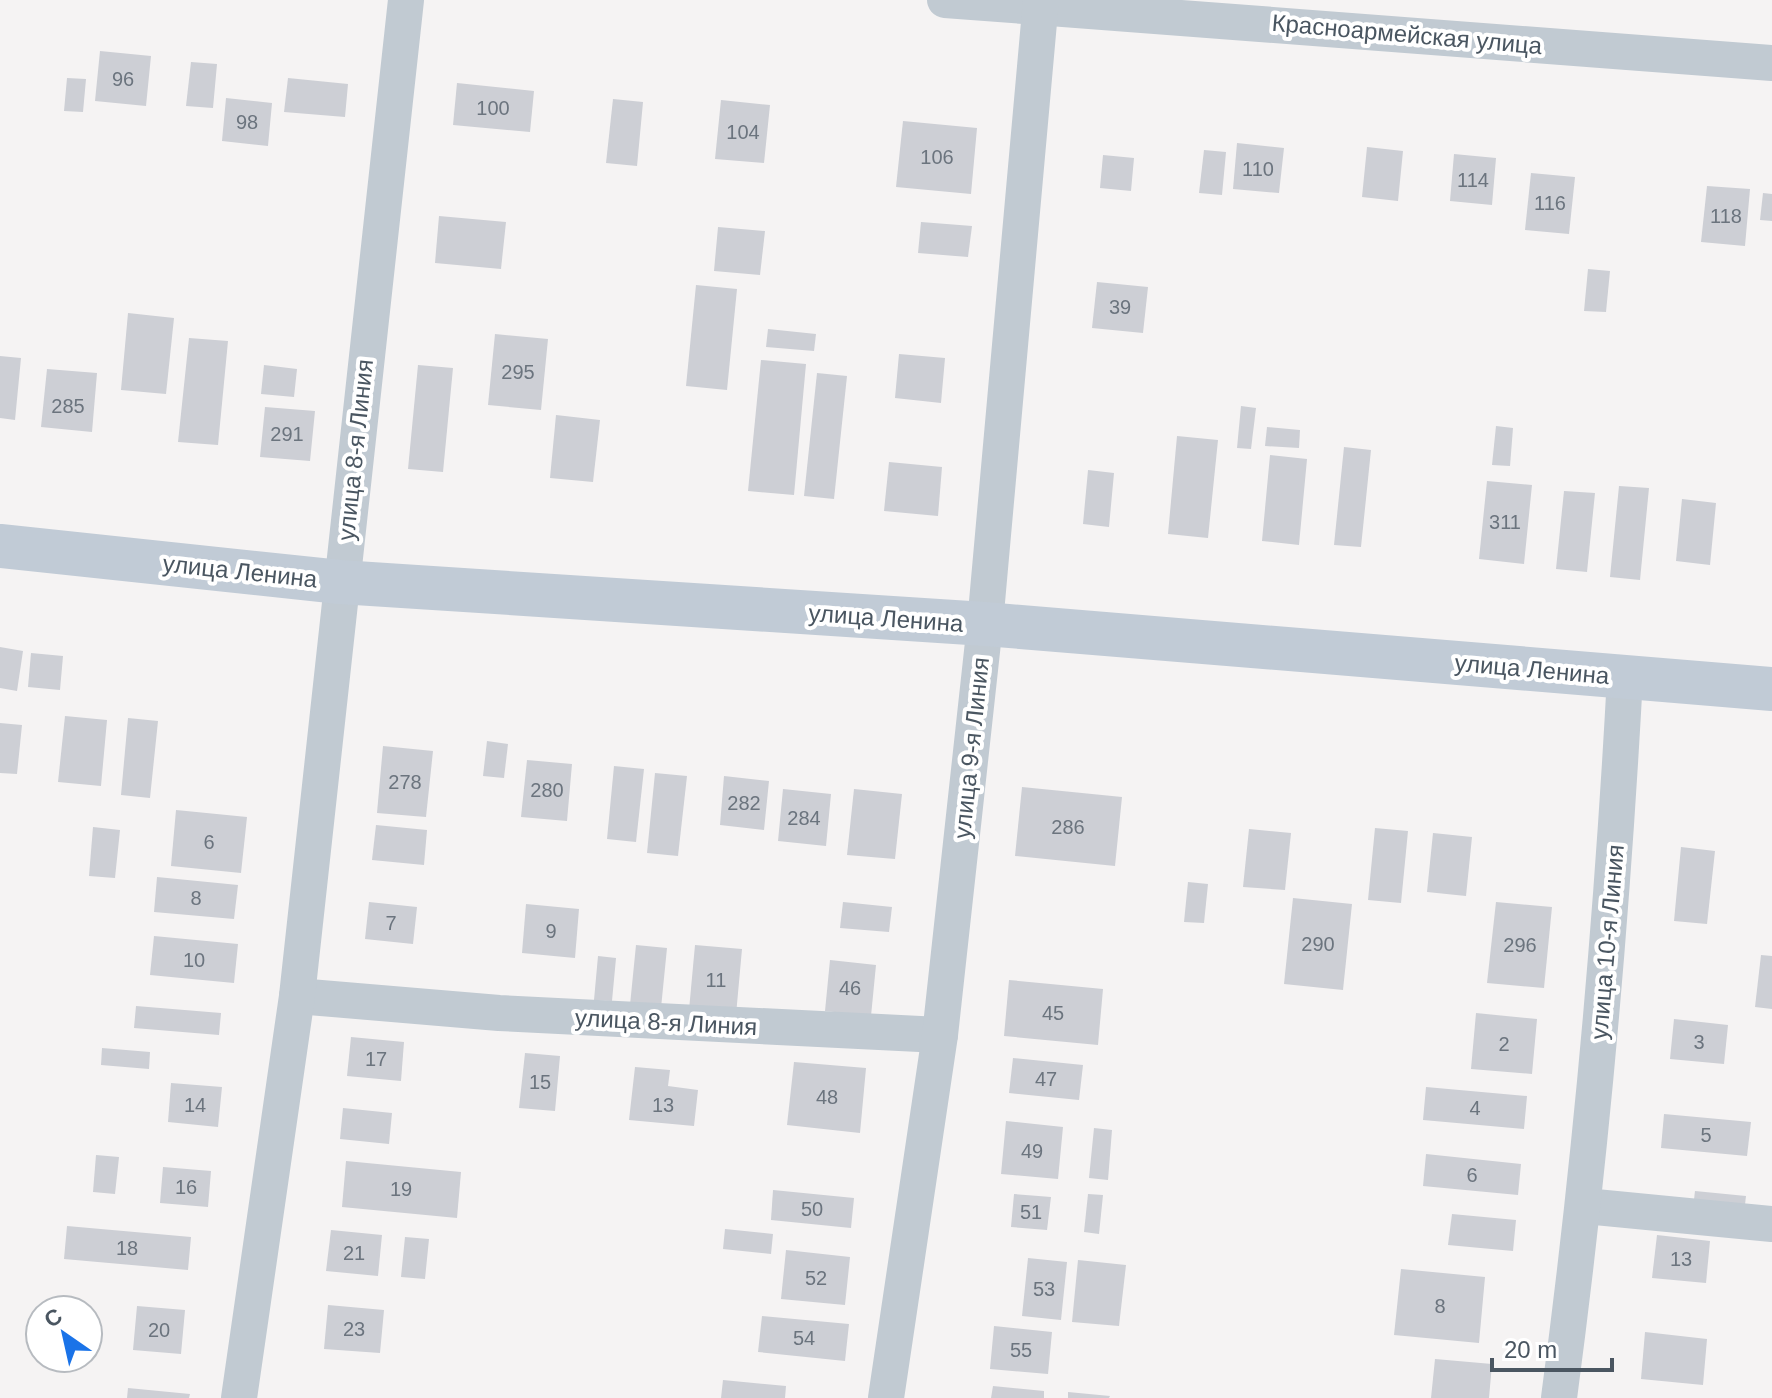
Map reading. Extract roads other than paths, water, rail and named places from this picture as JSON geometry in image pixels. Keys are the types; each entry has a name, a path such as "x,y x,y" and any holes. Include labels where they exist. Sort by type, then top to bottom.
{"main road":[{"name":"улица Ленина","path":"0,546 340,582 985,624 1772,689"}],"street":[{"name":"улица 8-я Линия","path":"239,1398 297,996 406,0"},
{"name":"Красноармейская улица","path":"945,0 1040,2 1772,63"},
{"name":"улица 9-я Линия","path":"886,1398 940,1035 985,624 1040,2"},
{"name":"улица 10-я Линия","path":"1559,1398 1585,1206 1616,833 1625,677"},
{"name":"улица 8-я Линия","path":"297,996 499,1013 940,1035"},
{"path":"1585,1206 1772,1224"}]}
